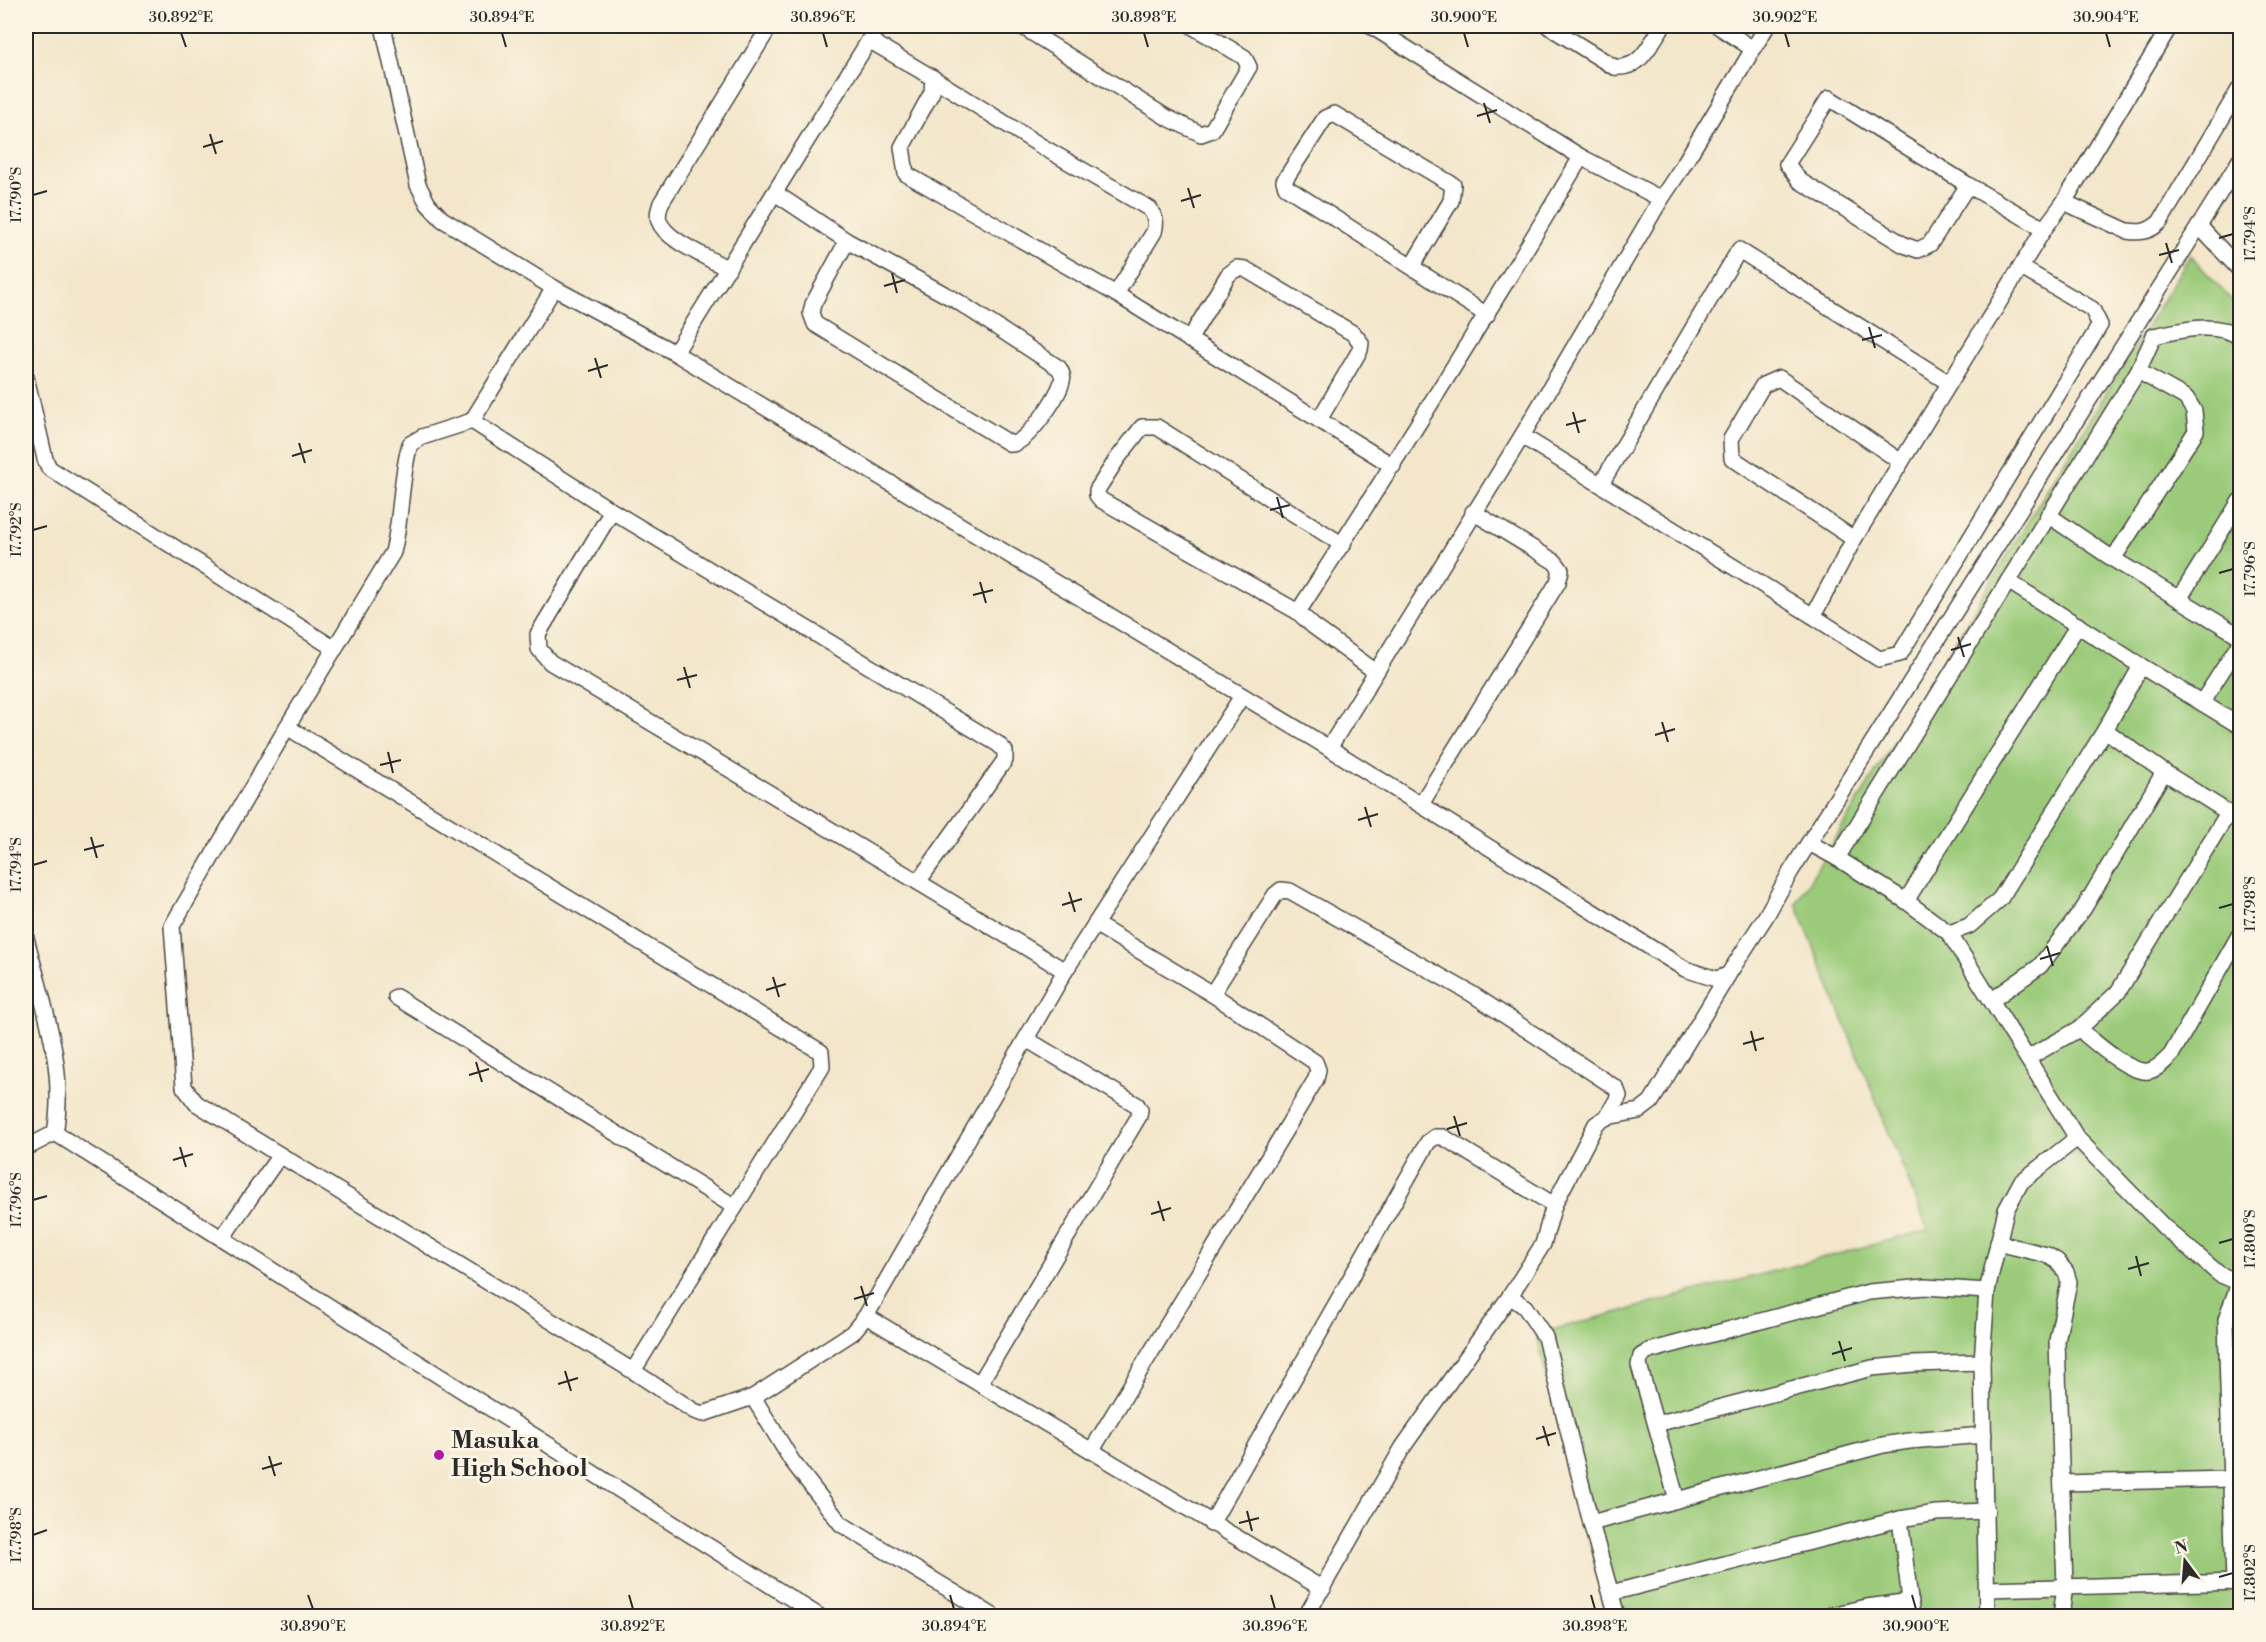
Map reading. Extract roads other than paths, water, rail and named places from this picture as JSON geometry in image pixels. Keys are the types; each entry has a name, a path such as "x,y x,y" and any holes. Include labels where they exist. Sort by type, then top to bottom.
{"street":[{"path":"384,26 418,185 428,204 442,219 554,288 675,353 1329,748 1685,969 1716,979 1728,975"},
{"path":"728,268 671,237 659,220 658,211 770,26"},
{"path":"675,353 878,26"},
{"path":"1021,26 1166,117 1201,134 1212,130 1249,67 1244,57 1192,26"},
{"path":"1371,26 1581,157 1661,199"},
{"path":"1548,26 1614,67 1627,68 1637,62 1663,26"},
{"path":"1718,26 1753,49"},
{"path":"1329,748 1522,436 1661,199 1767,26"},
{"path":"1814,616 1854,539 2020,267 2064,202 2170,26"},
{"path":"869,40 1041,146 1150,209 1155,217 1154,232 1116,294"},
{"path":"933,78 932,92 902,147 906,174 1116,294 1393,466"},
{"path":"2064,202 2127,231 2138,233 2153,228 2160,222 2241,88"},
{"path":"1968,185 1929,244 1918,250 1904,245 1800,181 1787,164 1829,98 1968,185 2044,229"},
{"path":"1412,266 1451,201 1453,185 1334,114 1325,118 1284,181 1286,187 1487,315"},
{"path":"1298,612 1343,545 1487,315 1581,157"},
{"path":"1306,1617 1403,1447 1510,1296 1543,1244 1554,1205 1596,1124 1607,1117 1639,1111 1651,1102 1809,843 2241,160"},
{"path":"774,193 847,241 957,301 1059,368 1063,374 1062,381 1042,417 1024,439 1013,444 1009,443 815,324 811,313 813,304 847,241"},
{"path":"2199,226 2241,270"},
{"path":"1601,484 1739,250 1949,383"},
{"path":"1522,436 1814,616 1879,659 1900,654 2100,325 2092,309 2020,267"},
{"path":"1189,340 1228,275 1237,268 1245,269 1354,334 1361,343 1360,350 1319,420"},
{"path":"554,288 472,421 422,437 410,444 393,552 287,727 171,926 184,1087 196,1103 633,1371 694,1411 703,1414 753,1397 852,1333 866,1316 1065,971 1242,696"},
{"path":"2141,318 2154,336"},
{"path":"2154,336 2180,330 2204,328 2232,331 2241,337"},
{"path":"1837,858 2138,371 2154,336"},
{"path":"2113,559 2196,430 2194,411 2186,398 2138,371"},
{"path":"26,376 49,468 335,649"},
{"path":"1854,539 1732,458 1731,439 1763,385 1779,378 1901,462"},
{"path":"472,421 612,511 998,744 1005,751 1005,760 918,882"},
{"path":"1343,545 1156,427 1142,427 1116,459 1096,490 1101,500 1298,612 1313,626 1376,672"},
{"path":"2180,599 2241,501"},
{"path":"612,511 538,634 539,649 550,662 1065,971"},
{"path":"1420,804 1558,582 1561,570 1555,562 1473,512"},
{"path":"2048,514 2113,559 2241,636"},
{"path":"2008,581 2141,666 2241,726"},
{"path":"1906,901 2078,625"},
{"path":"2202,702 2241,643"},
{"path":"1949,933 1970,926 2000,899 2105,730 2141,666"},
{"path":"287,727 821,1052 822,1067 633,1371"},
{"path":"2028,1058 2079,1029 2118,992 2234,816 2164,772 2105,730"},
{"path":"1992,1000 2040,966 2047,958 2084,908 2164,772"},
{"path":"1809,843 1906,901 1949,933 2077,1138 2164,1227 2219,1274 2240,1283 2226,1320 2230,1479 2237,1582 1987,1589"},
{"path":"1212,994 1275,895 1281,890 1290,891 1472,994 1616,1089 1619,1096 1607,1117"},
{"path":"1092,1450 1316,1079 1318,1070 1315,1062 1212,994 1095,924"},
{"path":"2079,1029 2134,1070 2149,1071 2161,1064 2171,1055 2241,934"},
{"path":"26,938 55,1049 58,1113 55,1133"},
{"path":"396,997 735,1208"},
{"path":"980,1383 1139,1116 1140,1110 1137,1105 1026,1039"},
{"path":"26,1148 55,1133"},
{"path":"55,1133 819,1617"},
{"path":"1211,1524 1428,1142 1435,1137 1443,1137 1554,1205"},
{"path":"1987,1617 1987,1511 1982,1362 1987,1292 2006,1210 2021,1182 2077,1138"},
{"path":"222,1238 280,1155"},
{"path":"1998,1243 2048,1255 2057,1261 2066,1272 2068,1282 2057,1341 2065,1586 2061,1617"},
{"path":"1677,1500 1639,1365 1641,1356 1649,1350 1869,1293 1925,1287 1987,1292"},
{"path":"1510,1296 1525,1307 1545,1337 1617,1617"},
{"path":"866,1316 1323,1589"},
{"path":"1656,1424 1872,1368 1982,1362"},
{"path":"753,1397 792,1461 841,1524 993,1617"},
{"path":"1591,1522 1883,1445 1984,1435"},
{"path":"2062,1483 2230,1479"},
{"path":"1611,1593 1900,1519 1936,1513 1987,1511"},
{"path":"1825,1617 1868,1607 1911,1609 1900,1519"}],"place":[{"name":"Masuka High School","path":"439,1455"}]}
